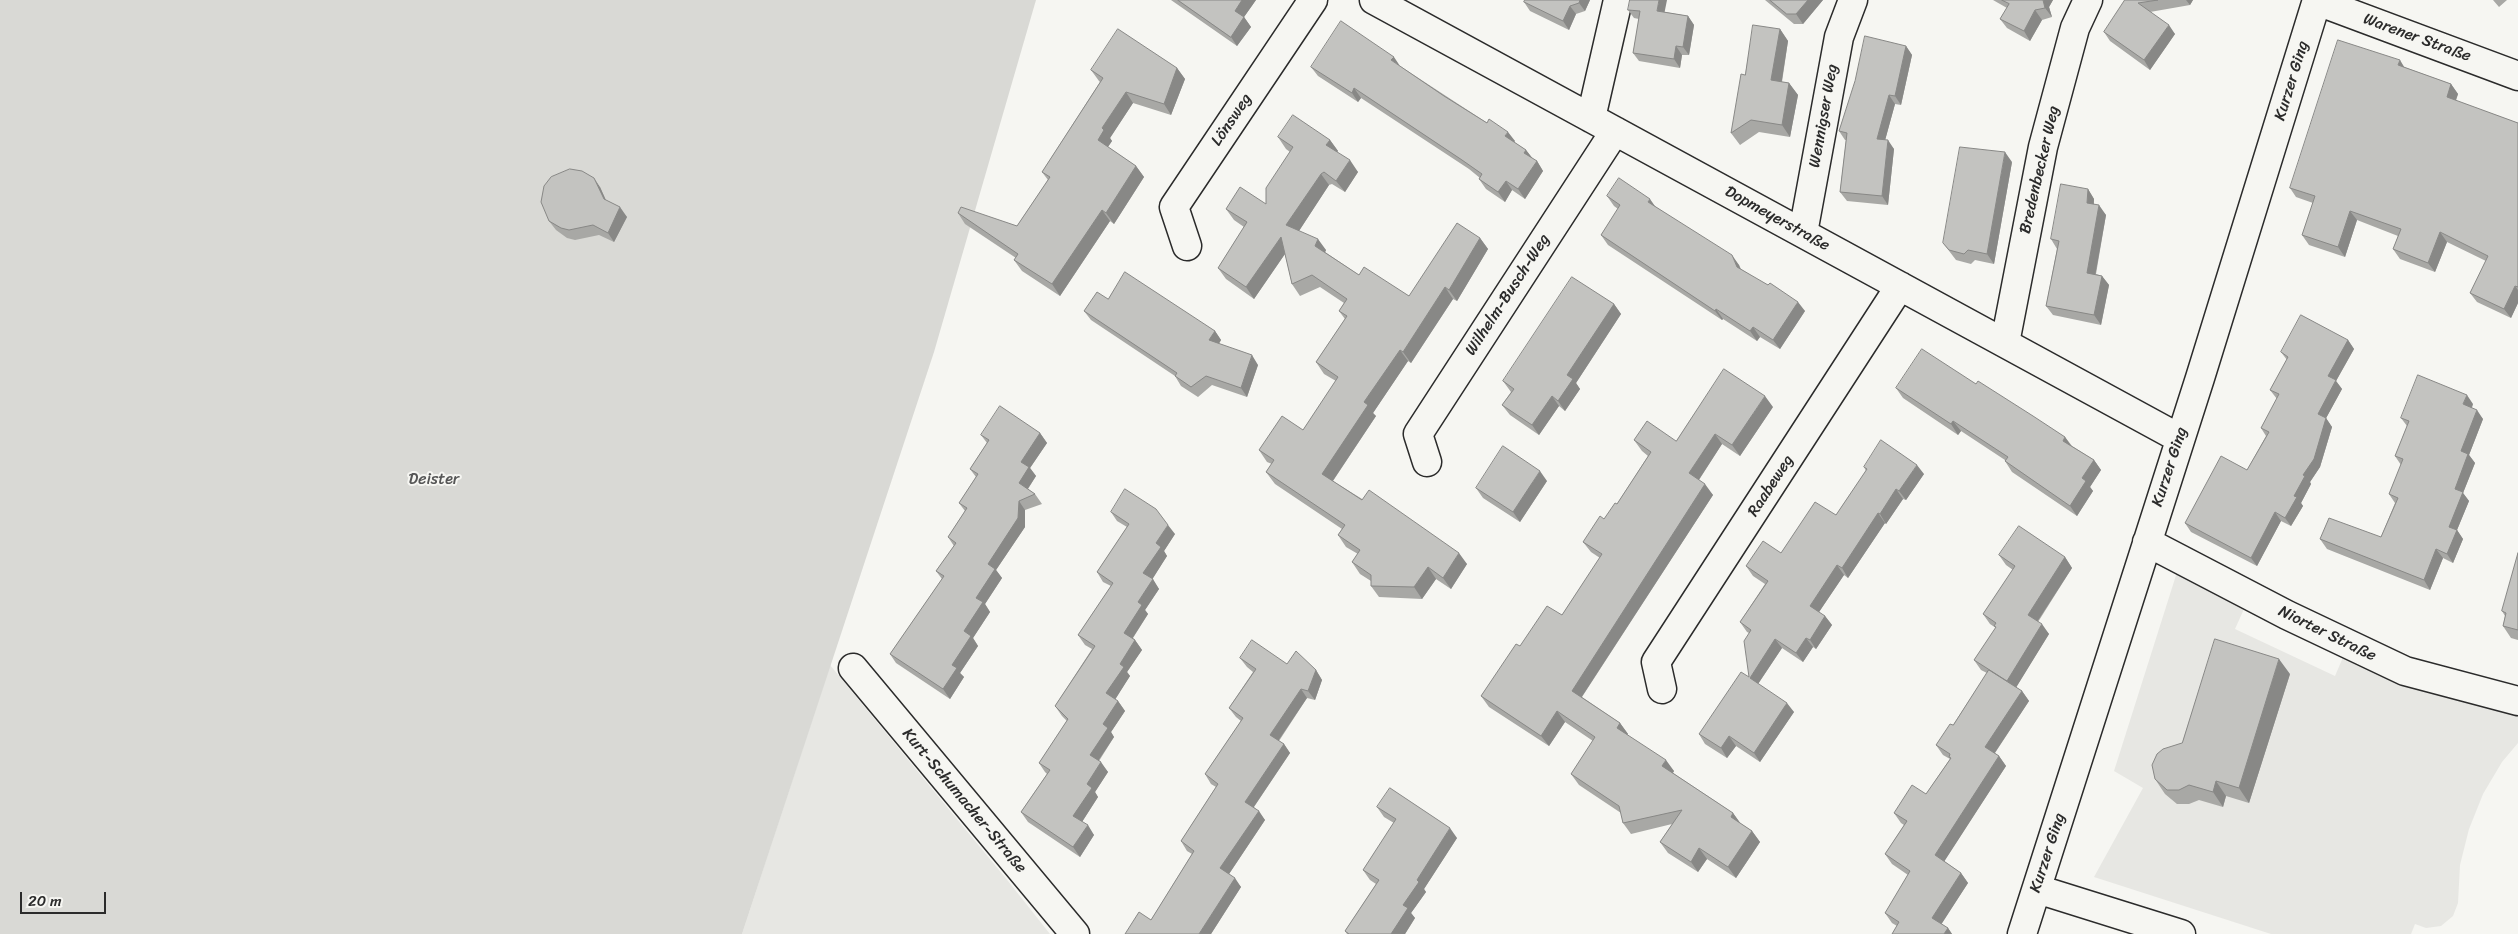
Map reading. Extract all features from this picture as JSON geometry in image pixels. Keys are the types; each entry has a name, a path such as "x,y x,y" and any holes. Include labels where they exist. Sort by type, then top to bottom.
{"street":[{"name":"Lönsweg","path":"1187,246 1174,207 1313,0"},
{"path":"1591,118 1618,0"},
{"name":"Wennigser Weg","path":"1803,234 1839,37 1853,0"},
{"name":"Bredenbecker Weg","path":"2004,344 2042,148 2075,28 2088,0"},
{"name":"Warener Straße","path":"2317,1 2517,74"},
{"name":"Kurzer Ging","path":"2022,934 2179,438 2200,378 2317,1"},
{"name":"Dopmeyerstraße","path":"1381,2 2179,438"},
{"name":"Wilhelm-Busch-Weg","path":"1427,462 1418,434 1615,131"},
{"name":"Raabeweg","path":"1662,689 1656,662 1900,286"},
{"name":"Niorter Straße","path":"2147,542 2295,619 2405,671 2518,700"},
{"name":"Kurt-Schumacher-Straße","path":"853,668 1075,934"},
{"path":"2037,889 2181,934"}],"shaded area":[{"path":"2178,569 2240,601 2244,609 2235,629 2335,676 2344,655 2518,713 2518,743 2502,762 2483,794 2469,829 2460,865 2458,903 2453,916 2441,926 2426,928 2415,924 2411,934 2271,934 2094,877 2143,788 2114,771"},
{"path":"830,665 1008,881 1050,934 742,934"}],"green space":[{"name":"Deister","path":"0,0 1036,0 934,352 742,934 0,934"}],"building":[{"path":"1178,0 1242,0 1235,11 1244,17 1231,37"},
{"path":"1525,0 1580,0 1579,3 1570,6 1563,21 1524,2"},
{"path":"1630,0 1659,0 1657,11 1688,16 1683,47 1676,46 1674,59 1633,53 1640,11 1628,10"},
{"path":"1770,0 1808,0 1796,14 1787,14"},
{"path":"2002,0 2043,0 2045,8 2035,10 2024,31 2000,19 2009,4"},
{"path":"2125,0 2158,0 2138,3 2169,25 2144,60 2104,32"},
{"path":"1341,21 1394,57 1391,60 1444,96 1487,123 1489,119 1508,132 1505,136 1526,150 1524,153 1537,161 1518,189 1506,181 1498,192 1479,179 1482,174 1462,160 1354,88 1352,93 1311,67"},
{"path":"1753,25 1780,29 1771,80 1789,83 1782,125 1751,120 1731,133 1741,74 1745,75"},
{"path":"1118,29 1177,68 1164,104 1126,92 1102,128 1104,130 1098,140 1136,166 1106,213 1102,210 1052,284 1014,260 1018,254 958,213 961,207 1017,226 1050,177 1042,172 1103,78 1091,70"},
{"path":"1865,36 1906,46 1895,96 1889,95 1877,139 1888,140 1882,196 1840,192 1847,133 1839,131 1855,81"},
{"path":"2338,40 2400,60 2398,65 2451,84 2447,97 2518,123 2518,287 2515,286 2504,309 2470,293 2488,256 2440,232 2428,263 2393,249 2401,229 2350,211 2338,247 2302,235 2315,196 2290,188"},
{"path":"1293,115 1330,140 1326,145 1350,160 1336,181 1324,172 1321,174 1286,225 1318,239 1315,246 1359,275 1364,267 1409,296 1457,223 1480,238 1449,290 1445,287 1403,352 1400,350 1364,402 1368,405 1322,474 1362,500 1369,490 1459,553 1443,578 1428,567 1414,587 1371,586 1371,575 1352,562 1360,550 1338,535 1345,525 1266,472 1274,460 1259,450 1282,416 1303,430 1338,377 1316,362 1347,316 1339,311 1347,299 1312,275 1292,284 1281,237 1246,287 1218,268 1247,222 1226,209 1240,187 1266,204 1266,188 1293,147 1278,137"},
{"path":"1960,147 2005,152 1987,254 1968,250 1964,254 1949,250 1943,243"},
{"path":"570,169 582,171 594,178 604,199 620,207 608,233 593,225 569,230 549,221 541,202 544,186 551,177"},
{"path":"1619,178 1650,199 1648,202 1732,255 1737,267 1768,285 1770,283 1798,302 1773,340 1753,327 1750,331 1716,309 1715,311 1601,235 1620,205 1607,196"},
{"path":"2061,184 2088,189 2087,203 2099,205 2087,273 2102,276 2094,315 2046,306 2059,241 2051,239"},
{"path":"1125,272 1215,331 1209,340 1252,355 1241,388 1206,376 1191,387 1175,376 1177,373 1084,311 1097,292 1108,299"},
{"path":"1572,277 1614,304 1567,375 1573,379 1558,401 1552,396 1532,425 1502,405 1514,389 1503,381"},
{"path":"2301,315 2348,340 2328,376 2336,380 2318,414 2326,418 2314,459 2303,475 2305,476 2294,496 2297,497 2285,518 2275,512 2251,558 2185,523 2221,456 2247,470 2269,432 2261,428 2279,394 2270,390 2288,357 2281,352"},
{"path":"1922,349 1976,384 1978,381 2033,416 2065,437 2063,441 2094,460 2082,478 2086,481 2070,506 2005,461 2008,457 1953,421 1951,424 1896,388"},
{"path":"1724,369 1765,396 1732,445 1715,434 1689,473 1705,484 1572,691 1620,723 1617,728 1666,760 1662,766 1733,813 1731,817 1752,831 1728,867 1699,848 1691,862 1660,842 1682,810 1623,823 1619,806 1571,774 1595,737 1557,711 1541,736 1481,696 1516,644 1520,646 1547,606 1562,615 1602,554 1583,542 1600,516 1604,519 1615,503 1617,504 1651,452 1634,440 1647,421 1676,441"},
{"path":"2418,375 2467,395 2463,404 2477,410 2461,451 2468,454 2455,489 2463,492 2449,527 2457,530 2447,554 2436,549 2424,580 2320,539 2329,518 2381,537 2398,498 2389,494 2403,459 2395,456 2409,421 2401,418"},
{"path":"1000,406 1040,433 1021,462 1029,467 1019,483 1035,494 1019,501 1018,518 988,564 995,569 976,598 983,602 964,631 971,636 952,665 957,668 943,689 890,654 944,576 936,571 956,543 948,537 967,508 959,503 978,474 970,469 989,440 981,435"},
{"path":"1881,440 1917,465 1899,491 1896,489 1880,514 1878,513 1842,568 1837,565 1810,606 1825,616 1810,640 1806,638 1796,653 1775,639 1750,678 1787,703 1754,753 1729,736 1721,748 1699,734 1741,672 1749,677 1744,641 1751,630 1740,622 1768,581 1746,566 1763,541 1781,553 1815,502 1836,515 1867,469 1864,467"},
{"path":"1503,446 1540,471 1513,512 1476,488"},
{"path":"1125,489 1156,509 1168,525 1156,543 1161,547 1143,573 1153,579 1138,602 1142,605 1124,633 1135,640 1120,664 1124,667 1106,693 1118,701 1103,724 1108,728 1090,755 1101,762 1087,784 1092,788 1073,816 1088,825 1073,847 1021,812 1050,770 1039,763 1068,719 1055,706 1095,646 1078,635 1113,583 1097,572 1129,524 1111,512"},
{"path":"2019,526 2065,557 2028,615 2042,624 2007,681 1974,660 1996,627 1994,626 1996,623 1983,614 2015,566 1999,555"},
{"path":"2518,553 2518,630 2503,626 2506,613 2502,611"},
{"path":"2215,639 2279,659 2239,788 2216,781 2213,792 2189,785 2179,790 2167,790 2155,779 2152,765 2157,754 2163,749 2182,743"},
{"path":"1252,640 1287,664 1296,651 1316,670 1308,691 1301,689 1270,735 1284,744 1245,802 1259,811 1220,868 1235,878 1199,934 1125,934 1139,912 1151,920 1194,851 1181,841 1218,784 1205,774 1243,718 1229,708 1256,669 1240,658"},
{"path":"1989,670 2022,691 1985,747 1999,756 1935,855 1961,873 1932,918 1948,928 1944,934 1892,934 1899,922 1885,913 1910,871 1885,854 1907,821 1894,813 1912,785 1926,794 1951,758 1949,757 1950,754 1936,745 1950,724 1953,725"},
{"path":"1390,788 1450,828 1417,880 1419,882 1403,905 1408,908 1391,934 1349,934 1345,931 1379,880 1363,870 1396,819 1377,807"}]}
